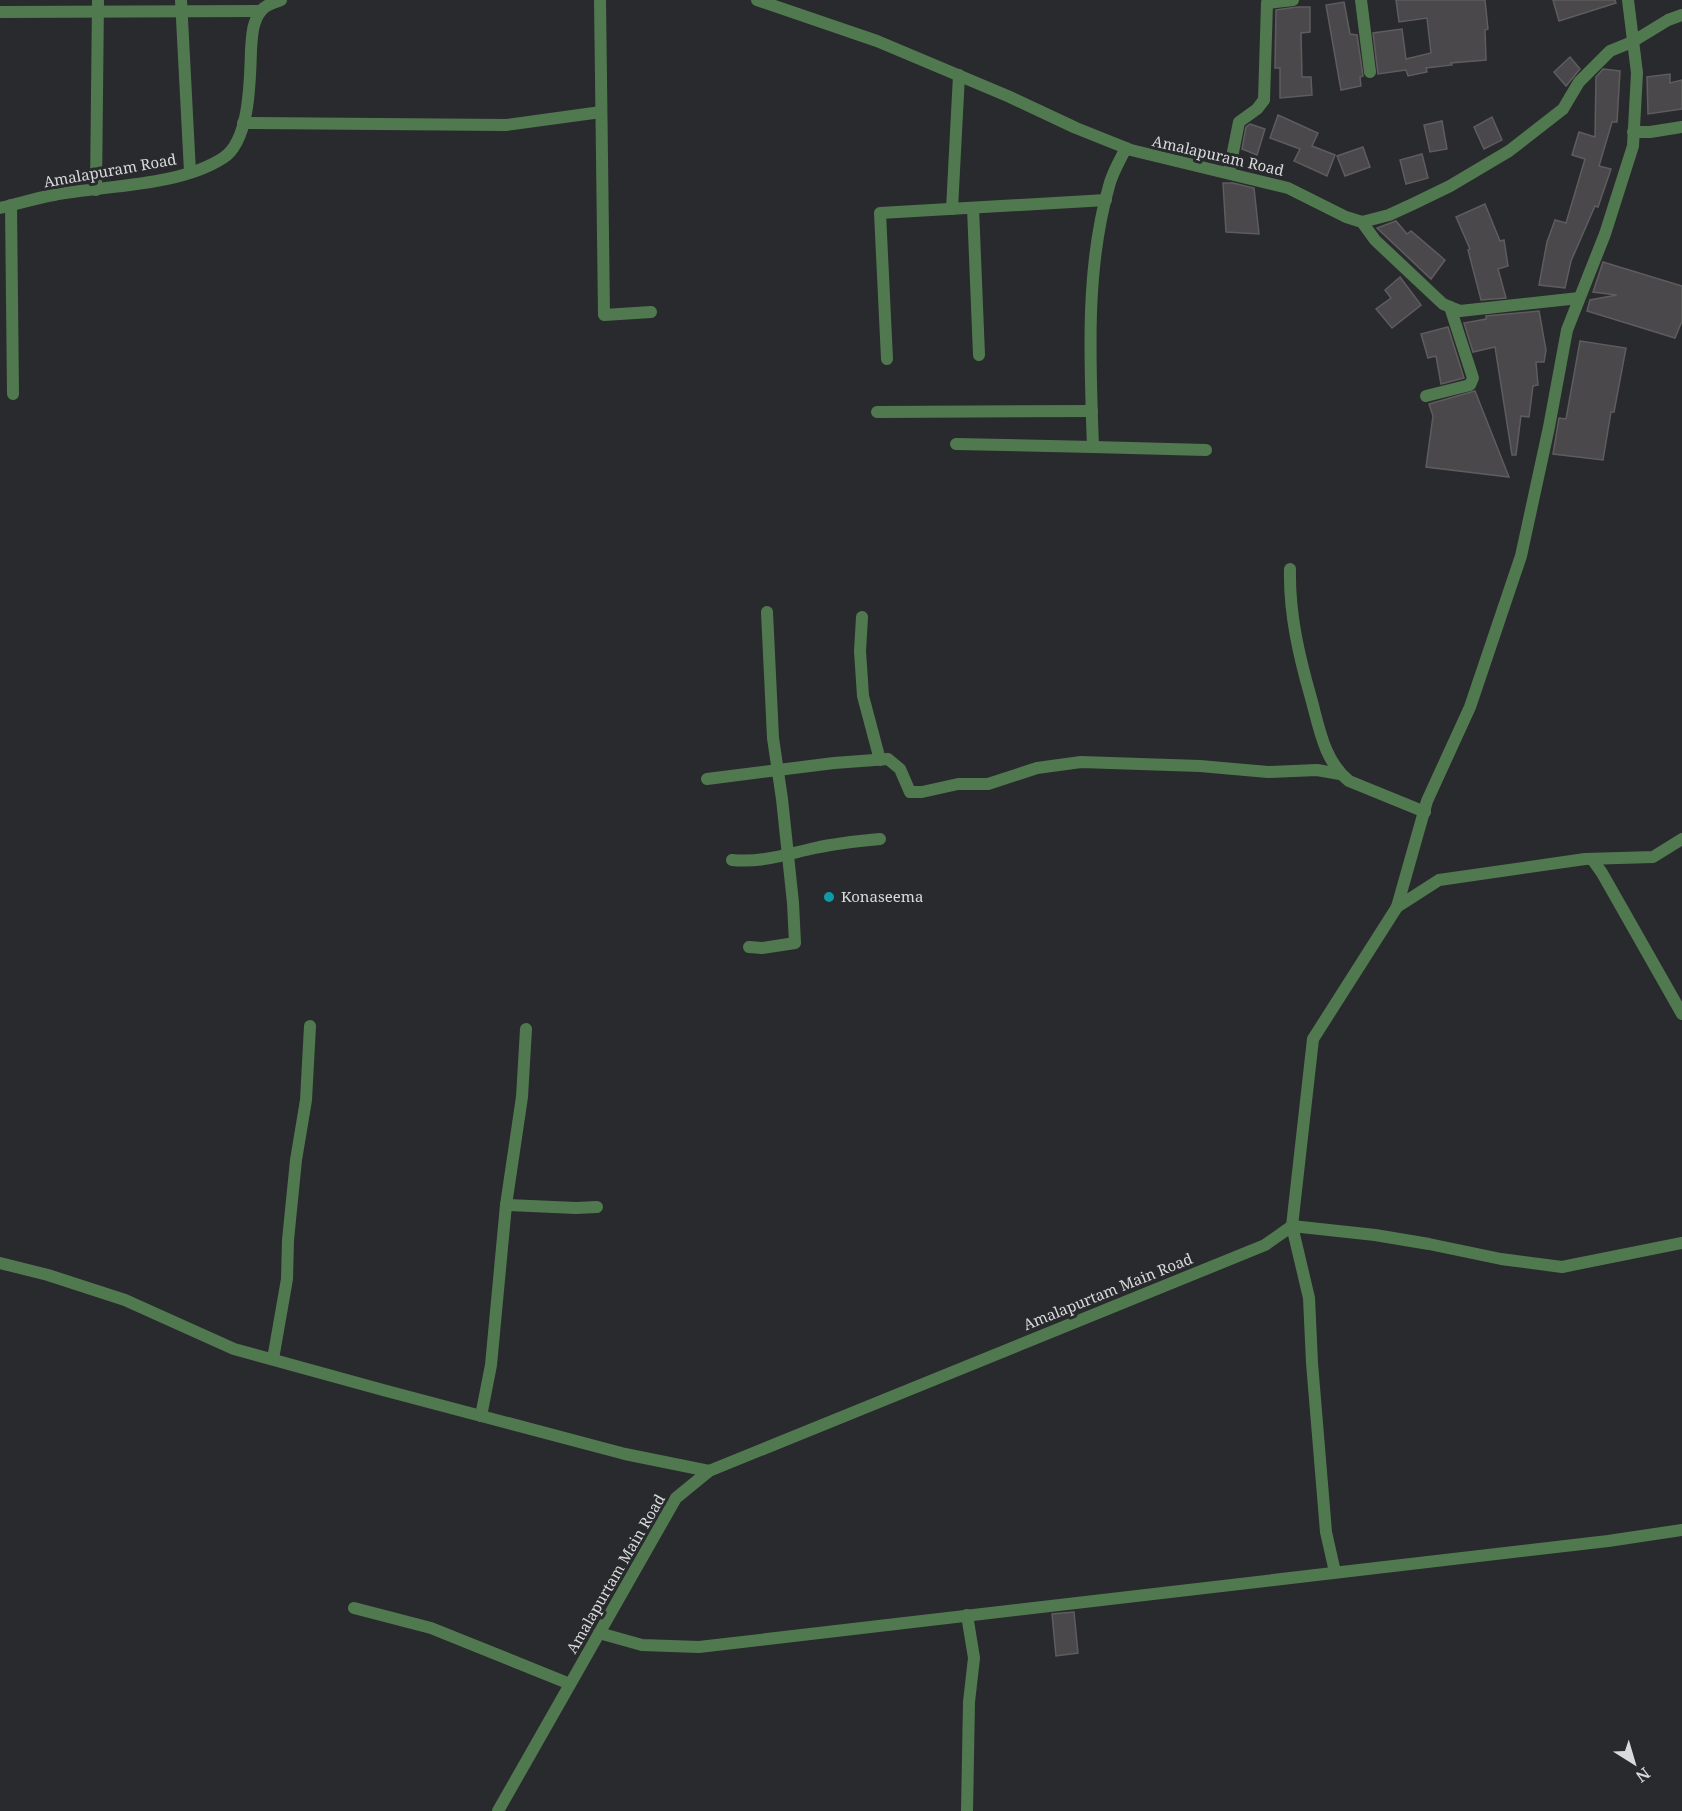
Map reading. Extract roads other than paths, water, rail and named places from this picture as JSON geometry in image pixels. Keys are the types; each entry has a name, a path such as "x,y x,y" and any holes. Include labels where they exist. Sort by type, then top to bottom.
{"street":[{"path":"0,12 98,6 182,6 261,11 281,0"},
{"path":"600,0 604,315 651,312"},
{"name":"Amalapuram Road","path":"757,0 877,41 1126,148 1177,163 1229,172 1288,188 1346,217 1362,222"},
{"path":"1229,172 1239,122 1257,109 1264,100 1267,2 1293,0"},
{"path":"1361,0 1370,72"},
{"path":"1335,1572 1326,1532 1309,1298 1292,1226 1313,1039 1397,907 1427,801 1470,707 1521,556 1549,428 1567,330 1605,234 1632,146 1637,73 1628,0"},
{"path":"96,190 98,6"},
{"path":"182,6 190,172"},
{"name":"Amalapuram Road","path":"5,206 54,195 179,176 225,157 236,145 243,123 248,99 253,27 261,11"},
{"path":"1579,298 1460,311 1443,304 1375,240 1362,222 1389,215 1424,199 1509,151 1563,109 1579,82 1610,51 1682,15"},
{"path":"952,209 959,75"},
{"path":"243,123 506,125 601,112"},
{"path":"1633,132 1682,127"},
{"path":"1092,447 1093,266 1109,185 1126,148"},
{"path":"887,359 880,213 1106,200"},
{"path":"5,206 13,394"},
{"path":"974,208 979,355"},
{"path":"1426,396 1470,385 1473,378 1450,307"},
{"path":"877,412 1092,411"},
{"path":"956,444 1206,450"},
{"path":"1290,569 1293,623 1319,736 1340,774 1349,781 1425,812"},
{"path":"749,947 762,948 795,943 779,770 773,738 767,612"},
{"path":"862,617 860,651 863,696 880,760"},
{"path":"707,779 888,759 900,769 910,792 921,792 958,784 988,784 1037,768 1081,762 1200,766 1268,772 1317,770 1340,774"},
{"path":"732,860 749,862 787,856 833,844 880,838"},
{"path":"1397,907 1439,880 1592,859 1653,857 1682,839"},
{"path":"1592,859 1682,1014"},
{"path":"273,1359 287,1279 288,1240 296,1160 306,1100 310,1026"},
{"path":"481,1416 492,1354 506,1205 522,1097 526,1029"},
{"path":"506,1205 597,1207"},
{"path":"1292,1226 1375,1235 1562,1267 1682,1243"},
{"name":"Amalapurtam Main Road","path":"498,1811 676,1498 709,1471 1265,1245 1292,1226"},
{"path":"0,1263 48,1275 125,1300 234,1349 625,1454 709,1471"},
{"path":"599,1633 642,1645 699,1647 1608,1541 1682,1530"},
{"path":"354,1608 431,1628 570,1684"},
{"path":"967,1615 974,1658 969,1702 967,1811"}],"place":[{"name":"Konaseema","path":"829,897"}]}
